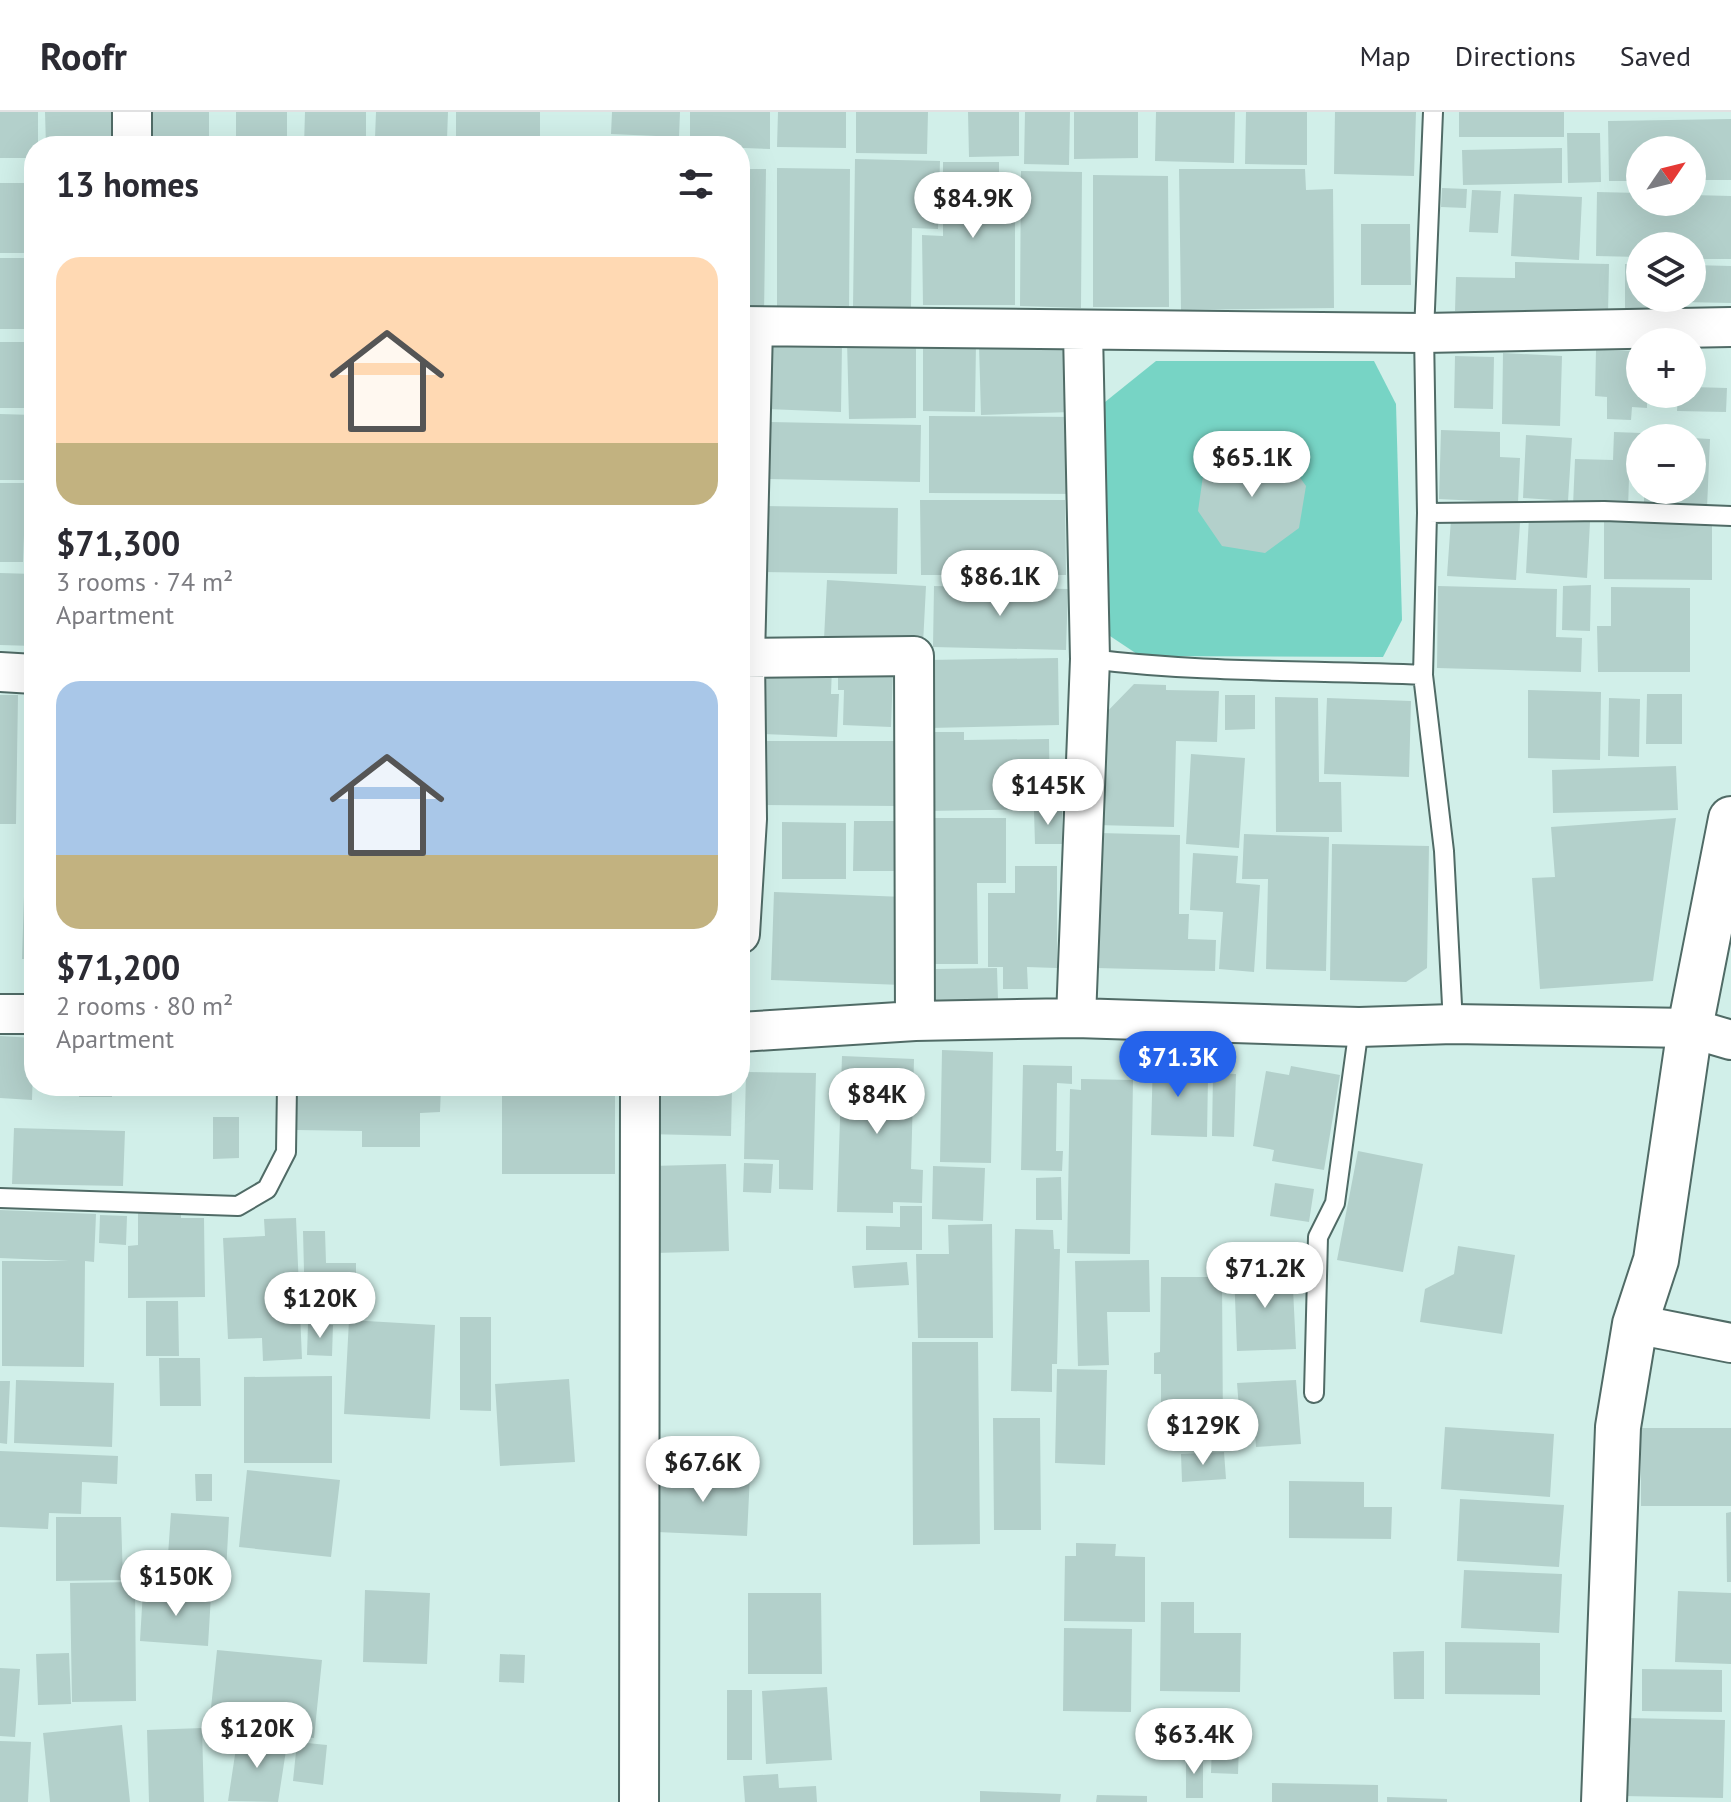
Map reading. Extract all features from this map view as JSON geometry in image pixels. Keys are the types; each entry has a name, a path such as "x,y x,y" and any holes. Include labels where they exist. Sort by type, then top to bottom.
{"street":[{"path":"132,112 132,136"},
{"path":"750,326 1083,332 1424,333 1731,327"},
{"path":"1076,1018 1090,659 1083,332"},
{"path":"750,658 914,656 915,1021"},
{"path":"0,672 24,673"},
{"path":"1604,1802 1618,1427 1635,1324 1656,1260 1711,1034 1731,819"},
{"path":"0,1014 24,1014"},
{"path":"750,1031 915,1021 1076,1018 1359,1027 1453,1024 1711,1034"},
{"path":"639,1802 640,1096"},
{"path":"1635,1324 1731,1343"}],"lane":[{"path":"1433,112 1424,333 1427,513 1423,675 1444,851 1453,1024"},
{"path":"1427,513 1604,511 1731,516"},
{"path":"1090,659 1167,669 1247,668 1423,675"},
{"path":"1314,1393 1318,1237 1335,1203 1359,1027"},
{"path":"0,1198 238,1206 267,1189 286,1152 287,1096"}],"green space":[{"path":"1156,361 1374,361 1396,404 1402,620 1383,657 1140,656 1107,634 1105,402"}],"building":[{"path":"0,112 38,112 38,136 24,136 24,158 0,158"},
{"path":"45,112 111,112 111,136 46,136"},
{"path":"151,112 209,112 209,136 151,136"},
{"path":"236,112 287,112 287,136 236,136"},
{"path":"305,112 366,112 366,136 304,136"},
{"path":"376,112 448,112 447,136 375,136"},
{"path":"456,112 540,112 540,136 456,136"},
{"path":"612,112 680,112 679,136 611,134"},
{"path":"690,112 770,112 770,149 750,148 750,136 690,136"},
{"path":"778,112 846,112 846,148 777,147"},
{"path":"856,112 928,112 927,154 856,153"},
{"path":"968,112 1019,112 1019,156 969,157"},
{"path":"1025,112 1070,112 1069,165 1024,164"},
{"path":"1074,112 1138,112 1138,158 1074,159"},
{"path":"1156,112 1235,112 1234,163 1155,161"},
{"path":"1246,112 1307,112 1307,165 1245,164"},
{"path":"1335,112 1416,112 1414,176 1334,174"},
{"path":"1459,112 1564,112 1564,137 1459,137"},
{"path":"1731,119 1731,180 1706,180 1706,136 1626,136 1626,181 1609,181 1608,121"},
{"path":"1567,133 1600,133 1601,182 1568,183"},
{"path":"1562,148 1562,183 1463,185 1462,150"},
{"path":"855,159 940,161 938,229 912,228 911,309 853,308"},
{"path":"943,162 999,162 999,180 1015,180 1015,305 923,305 922,235 943,236"},
{"path":"777,168 850,169 849,312 777,312"},
{"path":"750,169 766,169 764,315 750,315"},
{"path":"1179,169 1305,169 1306,190 1333,189 1334,308 1181,310"},
{"path":"1021,171 1082,172 1081,308 1020,306"},
{"path":"1093,175 1168,176 1169,307 1093,307"},
{"path":"0,183 24,183 24,253 0,253"},
{"path":"1442,188 1467,189 1466,208 1441,207"},
{"path":"1472,190 1501,191 1498,233 1469,232"},
{"path":"1597,192 1626,193 1626,216 1706,216 1706,195 1731,196 1731,259 1706,259 1706,232 1626,232 1626,257 1596,256"},
{"path":"1514,194 1582,197 1579,260 1511,256"},
{"path":"1361,224 1410,224 1411,285 1361,285"},
{"path":"0,258 24,258 24,329 0,329"},
{"path":"1515,262 1609,264 1608,315 1455,311 1456,277 1515,278"},
{"path":"1625,264 1626,264 1626,311"},
{"path":"1706,265 1731,266 1731,303 1706,302"},
{"path":"916,340 916,418 849,419 847,341"},
{"path":"923,341 976,342 975,412 923,411"},
{"path":"0,342 24,342 24,408 0,408"},
{"path":"768,342 842,343 841,412 767,409"},
{"path":"1070,342 1072,412 981,415 979,345"},
{"path":"1596,350 1626,351 1626,408 1632,408 1631,420 1607,419 1607,397 1595,396"},
{"path":"1503,353 1562,356 1560,426 1502,424"},
{"path":"1455,356 1494,357 1493,409 1454,408"},
{"path":"1706,387 1727,388 1726,412 1677,411 1677,408 1706,408"},
{"path":"0,414 24,415 24,480 0,480"},
{"path":"929,416 1077,417 1077,494 929,493"},
{"path":"770,422 921,425 920,482 768,479"},
{"path":"1441,430 1500,432 1500,457 1520,458 1518,503 1439,499"},
{"path":"1614,432 1626,432 1628,509 1573,506 1575,459 1613,460"},
{"path":"1526,435 1572,438 1568,501 1523,498"},
{"path":"1706,439 1710,439 1707,508 1644,505 1706,504"},
{"path":"1239,444 1281,451 1306,486 1299,528 1265,553 1222,546 1198,511 1204,469"},
{"path":"0,483 24,483 23,562 0,562"},
{"path":"920,500 1065,500 1066,575 921,575"},
{"path":"763,506 898,508 897,574 762,572"},
{"path":"1529,517 1590,522 1587,578 1526,573"},
{"path":"1604,518 1712,519 1712,580 1604,579"},
{"path":"1451,519 1520,523 1516,580 1447,576"},
{"path":"0,573 24,574 24,646 0,645"},
{"path":"827,580 926,586 923,644 824,639"},
{"path":"1591,585 1590,631 1562,630 1563,586"},
{"path":"934,586 1068,589 1066,650 933,647"},
{"path":"1438,586 1557,589 1556,637 1582,638 1581,672 1437,668"},
{"path":"1611,587 1690,588 1690,672 1598,672 1597,626 1611,626"},
{"path":"1058,658 1059,725 929,728 928,660"},
{"path":"766,662 832,666 831,694 839,694 837,737 763,734"},
{"path":"838,668 893,671 891,727 843,725 844,690 838,690"},
{"path":"1134,684 1166,685 1166,690 1219,691 1217,742 1176,741 1174,827 1096,825 1099,720"},
{"path":"1528,690 1601,692 1600,760 1528,758"},
{"path":"1647,694 1682,694 1682,744 1646,744"},
{"path":"0,695 18,695 16,824 0,824"},
{"path":"1225,695 1255,695 1255,729 1225,730"},
{"path":"1275,697 1318,698 1319,782 1341,782 1342,832 1276,832"},
{"path":"1327,698 1411,701 1409,777 1324,774"},
{"path":"1609,698 1640,699 1639,757 1608,756"},
{"path":"924,732 964,732 964,740 1049,739 1050,809 926,811"},
{"path":"759,741 899,741 899,806 759,805"},
{"path":"1191,754 1245,758 1239,848 1186,844"},
{"path":"1676,766 1678,810 1553,813 1552,770"},
{"path":"1034,811 1062,811 1062,844 1035,844"},
{"path":"925,818 1006,818 1006,883 977,883 978,964 925,964"},
{"path":"1676,818 1653,981 1540,989 1532,878 1555,877 1551,827"},
{"path":"854,821 912,821 912,871 853,871"},
{"path":"782,822 846,823 846,879 782,879"},
{"path":"1099,833 1180,835 1179,914 1189,914 1188,939 1216,940 1215,971 1096,968"},
{"path":"1244,834 1329,837 1326,971 1266,969 1268,879 1242,879"},
{"path":"1332,844 1429,846 1427,968 1406,982 1330,980"},
{"path":"1193,853 1238,856 1236,883 1260,885 1254,972 1219,969 1223,912 1190,910"},
{"path":"1015,866 1057,866 1057,968 1027,967 1028,989 1003,989 1003,967 988,967 988,893 1015,893"},
{"path":"774,892 905,897 902,985 771,980"},
{"path":"24,896 24,959 22,959"},
{"path":"997,968 998,1000 936,1001 936,969"},
{"path":"0,1036 24,1037 24,1096 32,1096 32,1100 0,1098"},
{"path":"942,1050 993,1052 991,1163 940,1162"},
{"path":"842,1056 914,1059 911,1169 923,1170 922,1203 893,1202 893,1213 837,1212"},
{"path":"1153,1057 1189,1057 1189,1077 1208,1077 1207,1137 1151,1135"},
{"path":"1023,1065 1072,1066 1072,1084 1057,1083 1056,1151 1063,1151 1062,1171 1021,1170"},
{"path":"1291,1066 1340,1075 1324,1170 1272,1161 1274,1150 1253,1146 1266,1071 1289,1075"},
{"path":"750,1072 816,1073 813,1190 779,1189 779,1160 744,1159 745,1096 750,1096"},
{"path":"1213,1073 1236,1074 1234,1137 1212,1136"},
{"path":"1081,1079 1133,1080 1130,1254 1067,1253 1070,1089 1081,1090"},
{"path":"297,1096 441,1096 440,1112 420,1113 420,1147 362,1147 362,1131 297,1130"},
{"path":"502,1096 615,1096 615,1174 502,1174"},
{"path":"647,1096 732,1096 731,1136 646,1134"},
{"path":"213,1117 239,1117 239,1158 213,1159"},
{"path":"14,1128 125,1131 123,1186 12,1184"},
{"path":"1358,1151 1423,1164 1403,1272 1337,1260"},
{"path":"744,1163 773,1164 771,1193 743,1192"},
{"path":"726,1164 729,1251 655,1253 652,1166"},
{"path":"933,1166 985,1168 983,1221 932,1219"},
{"path":"1061,1177 1062,1220 1036,1220 1036,1178"},
{"path":"1275,1183 1314,1189 1309,1222 1270,1216"},
{"path":"900,1206 922,1206 922,1250 866,1250 866,1226 900,1227"},
{"path":"0,1210 96,1214 94,1262 85,1261 84,1367 2,1366 2,1261 69,1261 0,1258"},
{"path":"138,1212 181,1212 181,1218 204,1218 205,1297 128,1298 128,1246 138,1245"},
{"path":"100,1215 127,1216 126,1245 99,1243"},
{"path":"296,1218 302,1359 263,1361 262,1338 228,1339 223,1238 265,1236 264,1219"},
{"path":"992,1224 993,1338 918,1338 916,1254 949,1254 948,1225"},
{"path":"1015,1229 1053,1230 1054,1249 1060,1249 1057,1364 1052,1364 1052,1392 1011,1391"},
{"path":"303,1231 325,1231 326,1263 356,1263 356,1310 305,1310"},
{"path":"1458,1246 1515,1255 1502,1334 1420,1322 1425,1289 1454,1274"},
{"path":"1149,1260 1150,1312 1107,1312 1109,1365 1078,1366 1075,1261"},
{"path":"907,1262 909,1285 854,1288 852,1266"},
{"path":"1292,1269 1296,1349 1237,1351 1234,1271"},
{"path":"1161,1277 1222,1277 1223,1435 1161,1436 1161,1374 1154,1374 1154,1353 1160,1352"},
{"path":"146,1301 178,1301 179,1356 146,1356"},
{"path":"460,1317 491,1317 491,1411 460,1410"},
{"path":"349,1320 435,1325 430,1419 344,1414"},
{"path":"308,1324 333,1325 332,1356 307,1355"},
{"path":"912,1342 978,1342 980,1544 913,1545"},
{"path":"159,1358 200,1358 201,1406 160,1406"},
{"path":"1057,1369 1107,1370 1105,1465 1055,1463"},
{"path":"332,1376 332,1463 244,1463 244,1377"},
{"path":"569,1379 575,1462 500,1466 495,1384"},
{"path":"16,1380 114,1383 112,1447 14,1443"},
{"path":"1296,1380 1301,1444 1256,1447 1255,1433 1241,1434 1237,1383"},
{"path":"0,1381 10,1381 7,1444 0,1443"},
{"path":"993,1418 1040,1418 1041,1530 994,1530"},
{"path":"1445,1427 1554,1434 1550,1497 1441,1489"},
{"path":"1641,1428 1731,1428 1731,1506 1641,1506"},
{"path":"0,1451 118,1456 117,1484 82,1482 81,1514 49,1513 48,1529 0,1527"},
{"path":"1224,1452 1226,1479 1182,1482 1181,1454"},
{"path":"247,1470 340,1480 331,1557 239,1547"},
{"path":"659,1472 750,1475 747,1536 657,1532"},
{"path":"195,1474 212,1474 212,1501 196,1501"},
{"path":"1289,1481 1364,1482 1364,1507 1392,1507 1391,1539 1289,1538"},
{"path":"1460,1499 1564,1505 1559,1567 1457,1561"},
{"path":"1731,1512 1731,1582 1727,1582 1726,1513"},
{"path":"171,1513 229,1517 226,1572 167,1569"},
{"path":"56,1517 121,1517 123,1580 56,1581"},
{"path":"1076,1543 1116,1544 1115,1556 1145,1557 1145,1622 1064,1621 1065,1556 1076,1556"},
{"path":"140,1552 163,1552 163,1578 140,1578"},
{"path":"1464,1570 1562,1574 1559,1633 1461,1628"},
{"path":"135,1582 136,1701 72,1702 70,1583"},
{"path":"143,1590 211,1595 208,1646 140,1641"},
{"path":"365,1590 430,1593 427,1664 363,1662"},
{"path":"1678,1591 1731,1593 1731,1664 1675,1662"},
{"path":"748,1593 821,1593 822,1674 748,1674"},
{"path":"1161,1602 1194,1602 1194,1633 1241,1633 1240,1692 1160,1691"},
{"path":"1064,1628 1132,1629 1131,1712 1063,1711"},
{"path":"1445,1642 1540,1643 1540,1695 1445,1694"},
{"path":"217,1650 322,1660 314,1738 209,1727"},
{"path":"1424,1651 1424,1699 1394,1699 1393,1652"},
{"path":"69,1653 71,1704 38,1705 36,1654"},
{"path":"500,1654 525,1655 524,1683 499,1682"},
{"path":"0,1668 20,1669 15,1737 0,1736"},
{"path":"1642,1669 1722,1670 1722,1712 1642,1711"},
{"path":"827,1687 832,1760 766,1764 762,1691"},
{"path":"727,1690 752,1690 752,1760 727,1760"},
{"path":"1626,1718 1725,1720 1723,1798 1624,1796"},
{"path":"122,1725 130,1802 50,1802 43,1733"},
{"path":"202,1728 204,1802 149,1802 147,1730"},
{"path":"238,1735 287,1744 278,1802 228,1801"},
{"path":"0,1741 31,1742 28,1802 0,1802"},
{"path":"297,1742 327,1745 323,1785 293,1781"},
{"path":"1212,1744 1239,1744 1238,1774 1211,1773"},
{"path":"1186,1753 1203,1754 1203,1798 1186,1798"},
{"path":"778,1774 779,1788 816,1786 817,1802 745,1802 743,1776"},
{"path":"1272,1783 1378,1785 1378,1802 1272,1802"},
{"path":"980,1791 1061,1794 1060,1802 980,1802"},
{"path":"1097,1795 1147,1796 1147,1802 1096,1802"},
{"path":"1387,1797 1447,1799 1447,1802 1387,1802"}]}
